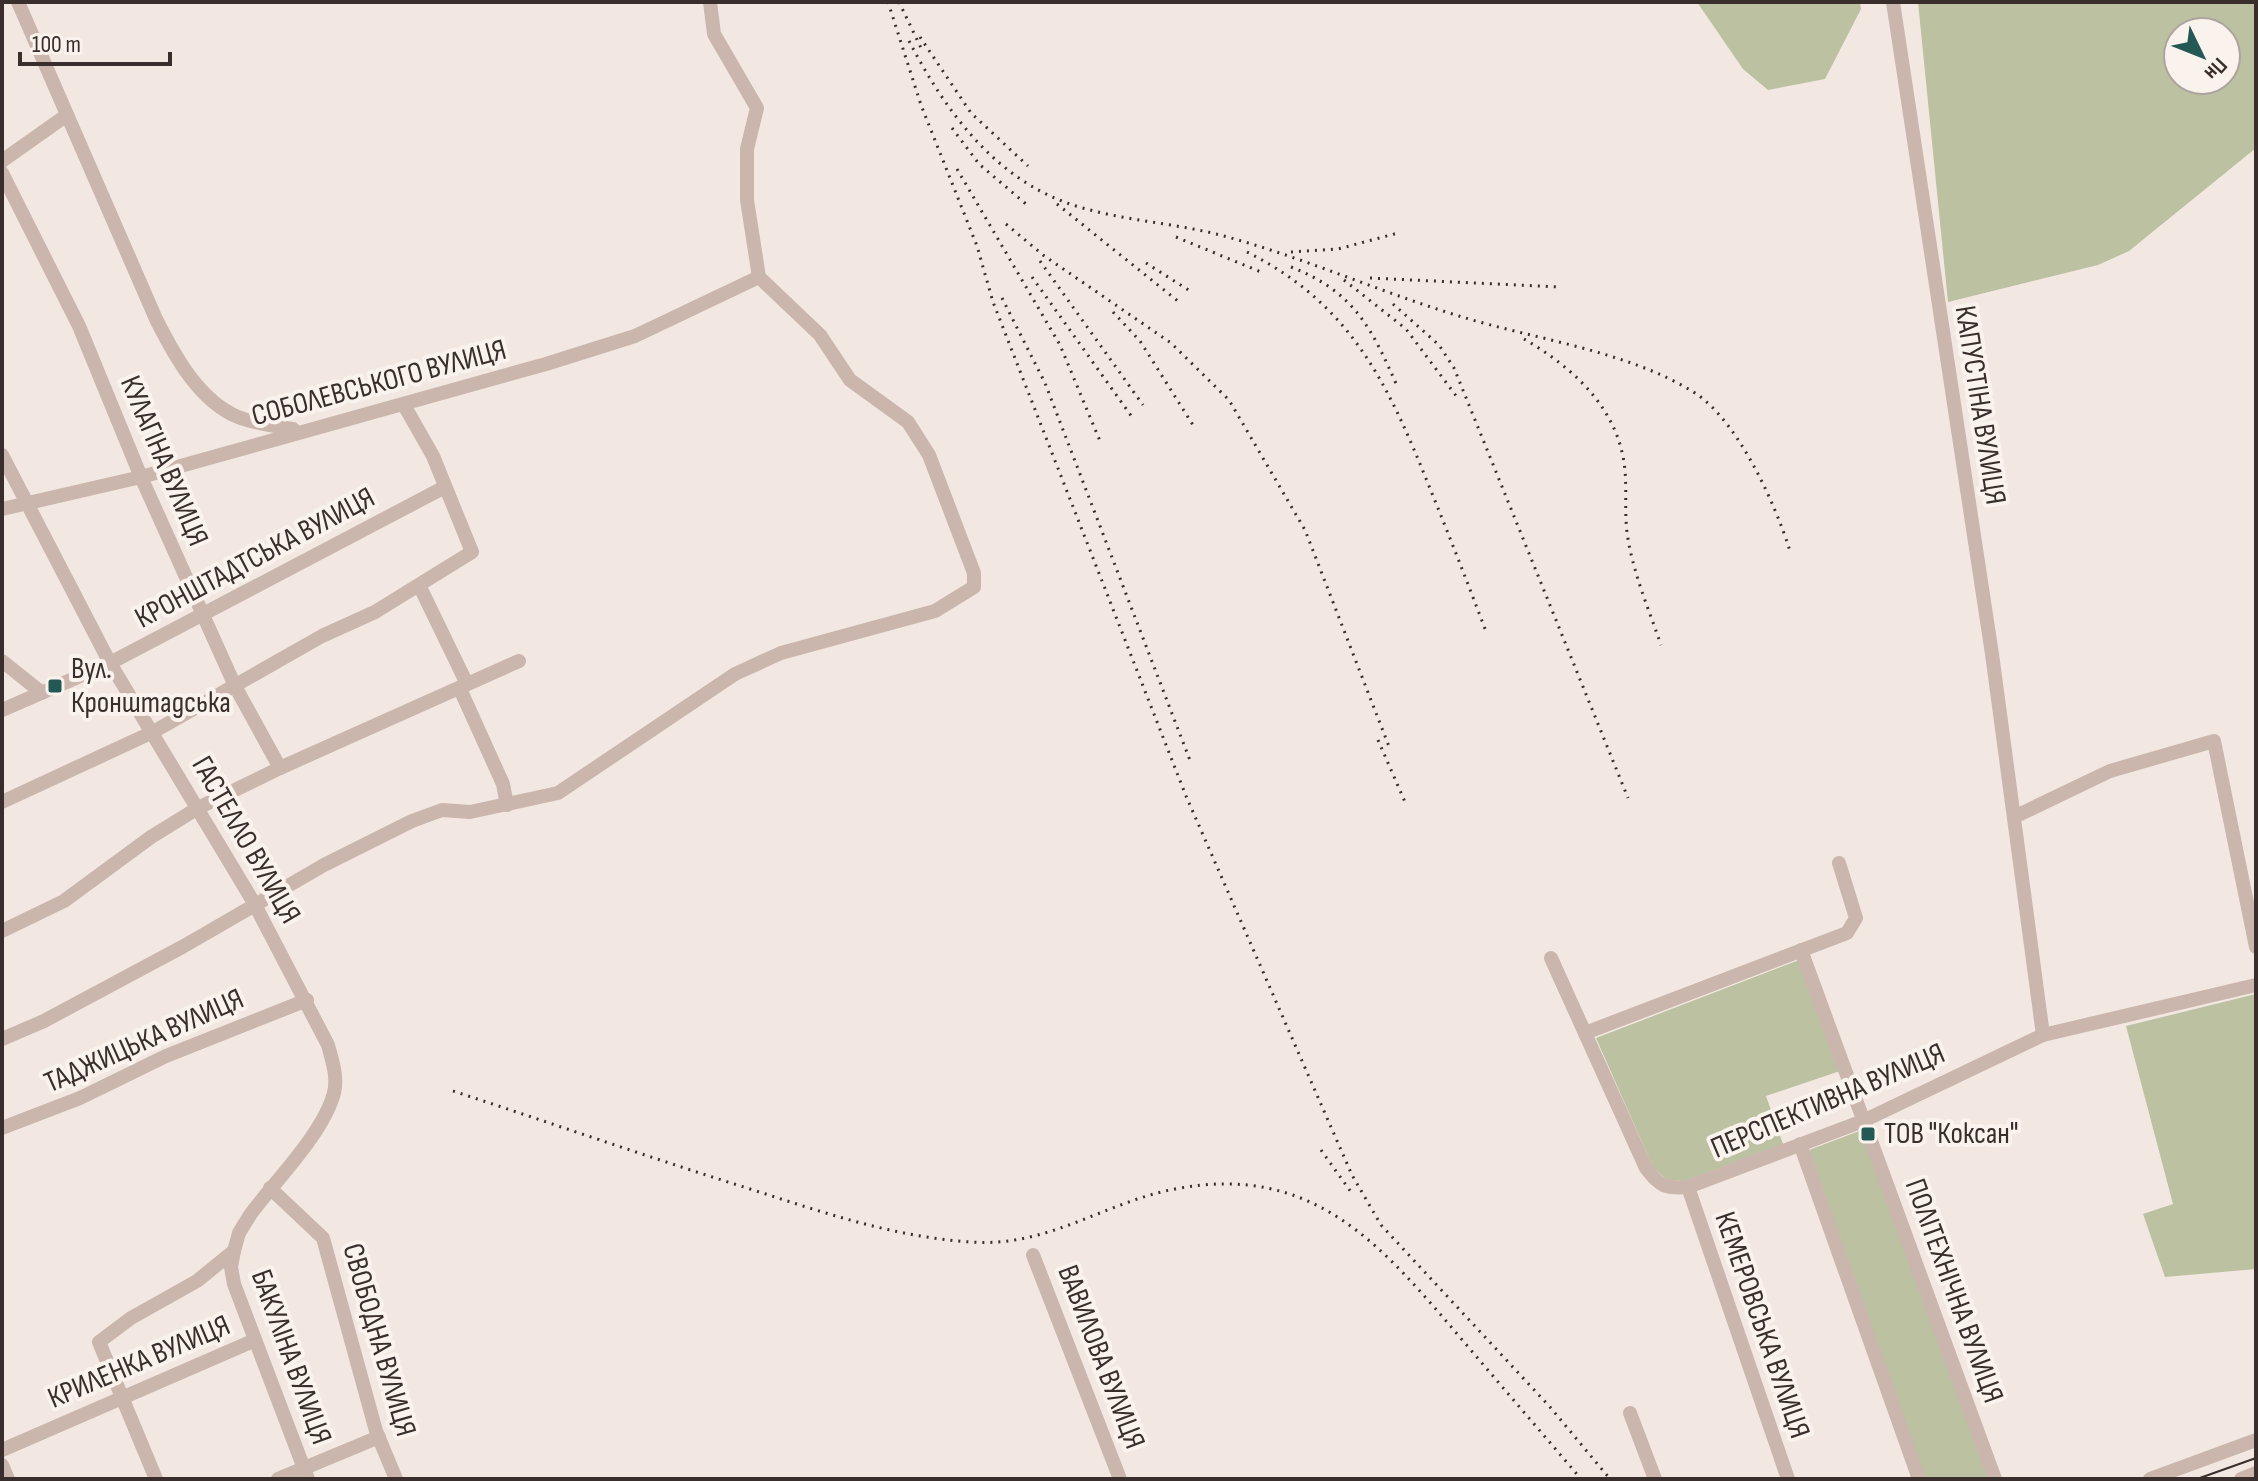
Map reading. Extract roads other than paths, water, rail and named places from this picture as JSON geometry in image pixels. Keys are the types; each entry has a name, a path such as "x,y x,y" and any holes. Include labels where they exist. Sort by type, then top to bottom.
{"street":[{"name":"КУЛАГІНА ВУЛИЦЯ","path":"18,2 177,360 216,403 238,417"},
{"path":"2,1039 44,1021 170,954 254,903 412,821 442,810 470,812 558,793 735,674 781,653 935,611 974,587 974,573 929,455 908,422 850,380 820,335 759,277 747,200 747,149 757,108 714,34 710,2"},
{"name":"КАПУСТІНА ВУЛИЦЯ","path":"1893,2 2014,817 2043,1035"},
{"path":"2,161 67,115"},
{"name":"КУЛАГІНА ВУЛИЦЯ","path":"2,173 79,326 141,477 235,686 280,768"},
{"name":"СОБОЛЕВСЬКОГО ВУЛИЦЯ","path":"2,509 141,477 297,430 404,405 635,336 759,277"},
{"path":"2,802 153,732 420,587 472,552 443,488 433,456 404,405"},
{"path":"238,417 297,430"},
{"path":"238,417 246,438 239,447"},
{"name":"ГАСТЕЛЛО ВУЛИЦЯ","path":"2,455 110,663 254,903 307,1000 328,1045 335,1069 335,1091 326,1113 239,1233 234,1251"},
{"name":"КРОНШТАДТСЬКА ВУЛИЦЯ","path":"2,710 110,663 443,488"},
{"path":"420,587 503,784 507,805"},
{"path":"2,661 42,693"},
{"path":"2,931 64,901 198,808 519,661"},
{"path":"2014,817 2110,771 2214,741 2256,947"},
{"path":"1585,1033 1847,933 1855,923 1839,863"},
{"name":"ПОЛІТЕХНІЧНА ВУЛИЦЯ","path":"1801,950 1995,1479"},
{"name":"ПЕРСПЕКТИВНА ВУЛИЦЯ","path":"1551,958 1646,1168 1661,1186 1688,1187 1863,1121 2043,1035 2256,985"},
{"name":"ТАДЖИЦЬКА ВУЛИЦЯ","path":"2,1128 80,1098 166,1056 307,1000"},
{"path":"1800,1144 1919,1479"},
{"name":"КЕМЕРОВСЬКА ВУЛИЦЯ","path":"1688,1187 1788,1479"},
{"name":"СВОБОДНА ВУЛИЦЯ","path":"270,1188 323,1238 379,1437 396,1479"},
{"path":"156,1479 99,1342 131,1318 197,1281 234,1251"},
{"name":"БАКУЛІНА ВУЛИЦЯ","path":"234,1251 231,1267 234,1284 253,1341 306,1474"},
{"name":"ВАВИЛОВА ВУЛИЦЯ","path":"1033,1255 1120,1479"},
{"name":"КРИЛЕНКА ВУЛИЦЯ","path":"2,1450 253,1341"},
{"path":"1630,1413 1655,1479"},
{"path":"278,1479 306,1474 379,1437"},
{"path":"2150,1479 2256,1440"},
{"path":"2,1465 8,1479"},
{"path":"2241,1479 2256,1473"}],"tram line":[{"path":"2197,1479 2256,1458"}],"railway":[{"path":"888,2 921,105 977,246 993,302 1186,796 1352,1175 1381,1225 1550,1407 1610,1479"},
{"path":"899,2 922,50"},
{"path":"920,37 971,113 1028,166"},
{"path":"909,41 939,93 976,141 1021,180 1047,195 1094,211 1206,232 1254,245 1459,316 1641,366 1695,393 1726,423 1753,464 1790,551"},
{"path":"952,128 979,164 1026,204"},
{"path":"957,169 1060,345 1100,441"},
{"path":"1057,204 1179,302"},
{"path":"1006,224 1043,255 1171,343 1229,400 1305,530 1390,749"},
{"path":"1291,252 1338,249 1398,233"},
{"path":"1176,237 1261,272"},
{"path":"1247,252 1314,296 1362,350 1381,381 1414,449 1487,634"},
{"path":"1040,261 1143,405"},
{"path":"1146,263 1190,291"},
{"path":"1291,267 1331,288 1359,315 1370,330 1398,388"},
{"path":"1032,277 1132,417"},
{"path":"1370,278 1560,287"},
{"path":"1344,280 1406,329 1457,397"},
{"path":"1002,298 1045,383 1191,763"},
{"path":"1393,304 1439,345 1454,368 1628,798"},
{"path":"1113,312 1140,341 1193,425"},
{"path":"1524,339 1577,377 1604,410 1614,429 1625,471 1628,539 1661,645"},
{"path":"1378,740 1405,802"},
{"path":"453,1091 830,1214 886,1229 942,1239 999,1242 1025,1238 1175,1189 1224,1184 1268,1188 1307,1200 1342,1220 1404,1274 1581,1479"},
{"path":"1321,1150 1351,1192"}],"place":[{"name":"Вул. Кронштадська","path":"55,686"},
{"name":"ТОВ \"Коксан\"","path":"1868,1134"}]}
